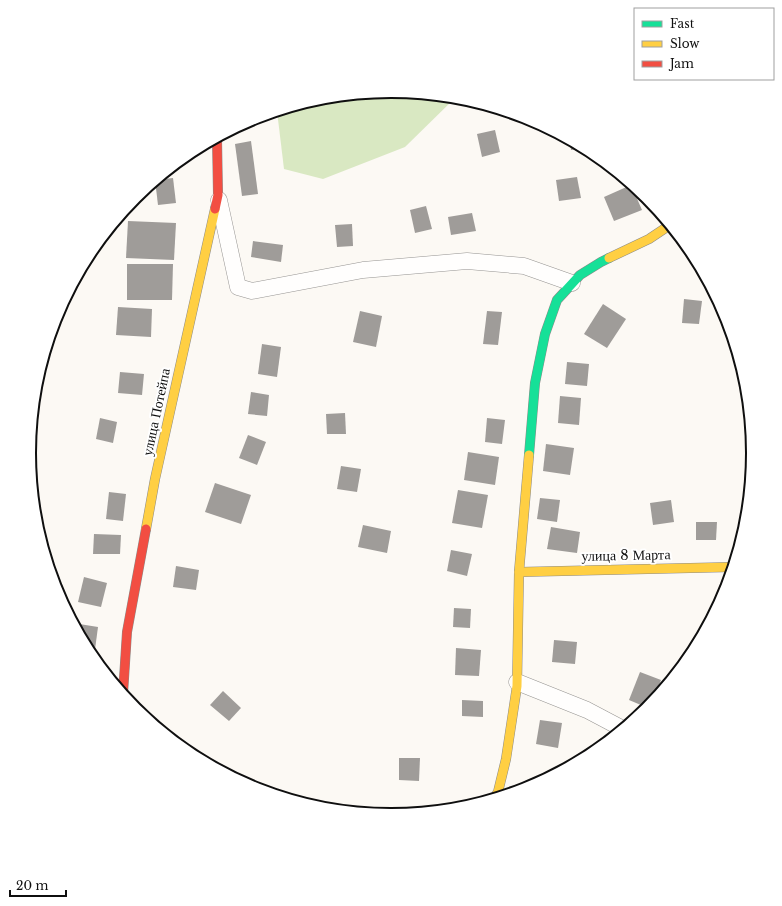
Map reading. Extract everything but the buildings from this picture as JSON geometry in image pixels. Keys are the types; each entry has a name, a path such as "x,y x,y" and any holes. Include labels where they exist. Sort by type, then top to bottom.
{"street":[{"name":"улица Потейпа","path":"123,686 127,632 155,479 218,195 217,144"},
{"path":"218,195 238,287 252,291 363,270 467,261 524,266 572,283"},
{"path":"498,791 506,759 517,682 520,572 535,383 545,334 557,300 580,275 601,262 649,239 666,228"},
{"name":"улица 8 Марта","path":"520,572 727,567"},
{"path":"517,682 588,710 618,726"}],"green space":[{"path":"368,99 414,99 450,103 405,147 323,179 284,169 278,117 322,105"}],"traffic: fast":[{"path":"529,455 535,383 545,334 557,300 580,275 609,258"}],"traffic: slow":[{"path":"146,529 155,479 215,209"},
{"path":"609,258 649,239 666,228"},
{"path":"498,791 506,759 517,686 519,572 529,455"},
{"path":"519,572 727,567"}],"traffic: jam":[{"path":"215,209 218,195 217,144"},
{"path":"123,686 127,632 146,529"}]}
